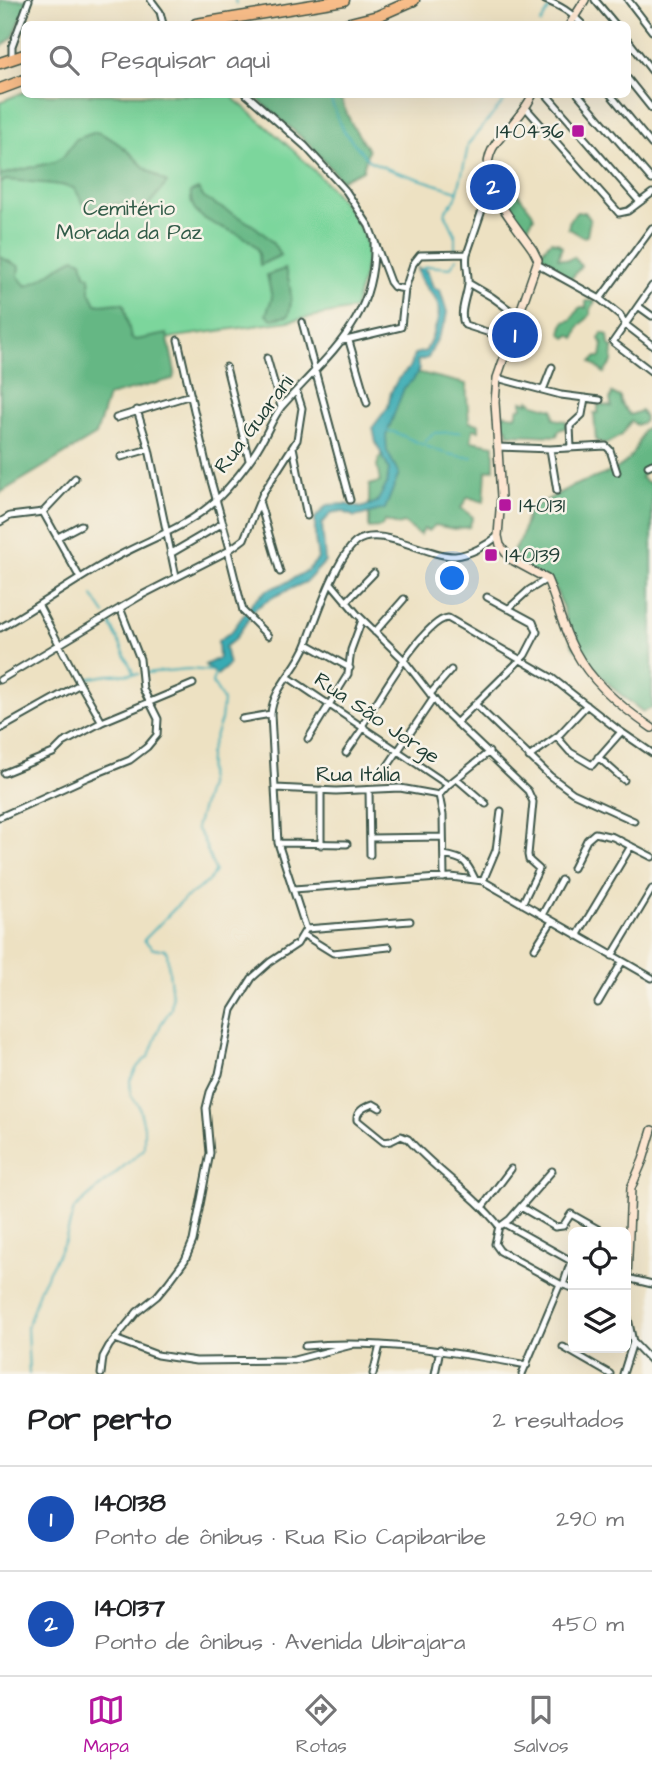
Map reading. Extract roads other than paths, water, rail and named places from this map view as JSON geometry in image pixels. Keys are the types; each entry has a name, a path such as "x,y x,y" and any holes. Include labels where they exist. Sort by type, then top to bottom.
{"highway":[{"path":"210,21 289,4 344,0"},
{"path":"358,21 378,16 414,0"},
{"path":"0,63 21,56"},
{"path":"0,89 21,81"}],"street":[{"path":"21,21 29,0"},
{"path":"151,0 160,12 162,21"},
{"path":"571,21 585,0"},
{"path":"596,0 613,21"},
{"path":"628,0 652,31"},
{"path":"550,2 574,15 579,21"},
{"path":"12,58 21,22"},
{"path":"631,44 652,71"},
{"path":"631,83 652,109"},
{"path":"251,98 305,146 341,184 365,218 390,282 394,287 405,289"},
{"path":"531,98 489,156 487,177 490,187 537,257 537,264 497,378 495,402 501,497 498,536 500,545 510,559 547,579 568,636 583,663 616,702 652,728"},
{"path":"549,98 639,201"},
{"path":"581,98 652,180"},
{"path":"613,98 652,145"},
{"path":"526,108 619,213 624,214 652,192"},
{"path":"490,187 465,263 468,283 463,323 508,341"},
{"path":"600,299 652,228"},
{"name":"Rua Guarani","path":"0,628 110,560 165,533 216,501 249,460 281,407 345,341 367,297 372,277 374,240"},
{"path":"367,404 345,341 401,327 405,289 413,264 420,256 467,254"},
{"path":"537,264 600,299 620,315 626,325 652,345"},
{"path":"468,283 518,316"},
{"path":"652,287 614,338 614,344 652,372"},
{"path":"638,306 652,316"},
{"path":"302,322 350,499"},
{"path":"178,340 243,611 268,636"},
{"path":"267,358 281,407"},
{"path":"226,366 249,460"},
{"path":"543,390 552,367"},
{"path":"497,378 543,390 600,400"},
{"path":"0,680 120,608 239,544 249,533 270,482 293,447 301,420 301,400 297,391"},
{"path":"116,418 191,396"},
{"path":"571,448 570,426 582,415 584,398"},
{"path":"137,410 149,449 176,577"},
{"path":"497,447 550,449 603,445 608,447 617,472"},
{"path":"293,447 307,516"},
{"path":"121,457 149,449"},
{"path":"550,449 557,491"},
{"path":"0,522 10,516 43,512 75,478"},
{"path":"260,503 280,572"},
{"path":"43,512 80,578"},
{"path":"170,554 223,523"},
{"path":"58,537 81,525"},
{"path":"389,947 333,953 305,932 278,843 271,715 275,695 307,644 319,607 353,545 365,538 386,538 425,551 456,556 482,547 498,536"},
{"path":"346,601 374,573"},
{"path":"508,609 529,590 547,579"},
{"path":"331,583 362,620 403,659 456,723 532,796 529,860 539,869 522,904"},
{"path":"456,723 521,660 530,648 537,629 533,622 487,597"},
{"path":"375,632 404,599"},
{"path":"39,606 102,722"},
{"path":"0,817 88,776 130,760 157,735 159,719 144,690 140,659 120,608"},
{"path":"346,754 403,659 439,622 448,618 552,678 652,753"},
{"path":"308,739 350,668 352,645 362,620"},
{"path":"307,644 350,668"},
{"path":"385,770 431,696 451,670"},
{"name":"Rua São Jorge","path":"288,677 448,785"},
{"path":"0,729 79,684"},
{"path":"4,773 53,752 63,743 102,722 193,684"},
{"path":"476,705 529,757 573,793 634,821"},
{"path":"529,757 557,737 587,705"},
{"path":"242,719 271,715"},
{"path":"557,737 567,749 590,765 621,732"},
{"name":"Rua São Jorge","path":"439,795 489,752"},
{"path":"598,757 624,780"},
{"path":"457,779 486,804"},
{"name":"Rua Itália","path":"276,788 413,789 439,795"},
{"path":"321,790 321,845"},
{"path":"369,790 370,855"},
{"path":"439,795 443,815 443,878"},
{"path":"483,881 496,850 501,811"},
{"path":"573,868 587,840 595,833 604,834 652,857"},
{"path":"370,838 443,837"},
{"path":"278,843 347,844"},
{"path":"577,936 631,846"},
{"path":"444,855 467,862 475,879"},
{"path":"294,889 443,878 475,879 483,881 652,978"},
{"path":"542,915 561,880"},
{"path":"612,956 652,889"},
{"path":"101,1374 103,1357 115,1339 137,1312 158,1296 185,1260 193,1241 210,1153 206,1108 219,1074 232,1010 252,978 292,948 305,932 410,921"},
{"path":"535,948 552,921"},
{"path":"598,1003 622,962"},
{"path":"380,1108 373,1104 363,1109 357,1114 357,1120 384,1142 391,1142 401,1136 408,1139 445,1177 483,1206 502,1225 568,1260"},
{"path":"628,1227 631,1188 652,1130"},
{"path":"483,1206 511,1169"},
{"path":"552,1171 502,1225 495,1244 500,1251 568,1286"},
{"path":"521,1207 555,1227 563,1226 571,1214 594,1227"},
{"path":"522,1374 568,1270"},
{"path":"631,1279 652,1284"},
{"path":"623,1374 633,1342 631,1333"},
{"path":"115,1339 158,1356 196,1361 293,1360 352,1345"},
{"path":"633,1342 652,1362"},
{"path":"305,1346 380,1345 440,1349 527,1364"},
{"path":"373,1374 380,1345"},
{"path":"563,1347 610,1374"},
{"path":"435,1374 440,1349"}],"water":[{"path":"417,268 427,271 433,287 440,290 447,312 445,323 428,358 417,361 419,369 414,379 404,388 386,436 387,451 399,474 385,509 355,517 342,511 331,513 322,524 325,562 306,582 256,608 235,639 225,647 229,665 217,675 205,665 219,658 218,641 232,631 254,601 267,590 308,570 318,559 315,518 327,505 345,504 361,508 377,502 387,484 389,469 376,443 373,427 388,407 391,392 398,379 411,366 414,354 426,351 439,310"}],"waterway":[{"path":"235,0 236,4"},
{"path":"542,21 555,0"},
{"path":"328,98 343,130 368,160 457,191"},
{"path":"455,251 455,234 445,213 455,200 468,144 507,98"},
{"path":"422,271 428,266 450,268 457,258"},
{"path":"387,431 442,452 472,457"},
{"path":"425,442 433,433 461,432"},
{"path":"93,596 105,614"},
{"path":"110,623 134,674"},
{"path":"146,673 188,669 212,671"},
{"path":"29,1374 27,1328 40,1288 65,1241 74,1209 144,1149 144,1127 139,1106 131,1095 130,1080 138,1066 149,1056 161,1024 171,1009 172,997 167,953 165,949 153,949 144,940 184,899 208,882 215,871 196,828 208,785 209,754 221,720 223,700 212,682 216,671"},
{"path":"86,679 139,674"}],"place":[{"name":"140436","path":"578,131"},
{"name":"140137","path":"493,187"},
{"name":"140138","path":"515,335"},
{"name":"140131","path":"505,505"},
{"name":"140139","path":"491,555"}],"park label":[{"name":"Cemitério Morada da Paz","path":"129,220"}]}
